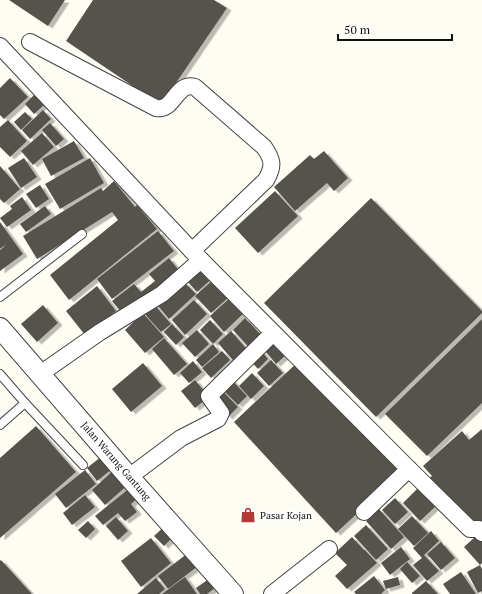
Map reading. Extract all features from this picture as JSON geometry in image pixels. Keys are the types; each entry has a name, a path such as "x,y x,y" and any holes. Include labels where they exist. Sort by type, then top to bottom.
{"street":[{"path":"30,42 156,108 160,109 168,106 180,90 185,87 195,87 264,147 270,156 272,163 270,173 266,180 162,294 100,332 40,374"},
{"path":"0,46 197,255 273,332 470,528 479,529 482,533"},
{"name":"Jalan Warung Gantung","path":"0,328 233,594"},
{"path":"129,477 181,438 218,418 221,413 209,396 273,332"},
{"path":"364,512 410,469"},
{"path":"272,594 329,549"}],"lane":[{"path":"0,297 82,234"},
{"path":"0,374 83,465"},
{"path":"0,425 25,403"}],"building":[{"path":"9,0 65,0 48,26"},
{"path":"93,0 214,0 227,8 161,105 66,41"},
{"path":"10,78 28,97 4,119 0,115 0,88"},
{"path":"34,95 44,105 34,114 25,104"},
{"path":"43,110 51,119 30,139 22,130"},
{"path":"25,112 32,119 21,130 14,122"},
{"path":"8,120 27,141 10,157 0,147 0,127"},
{"path":"50,123 64,139 56,146 42,130"},
{"path":"42,133 54,147 33,165 21,151"},
{"path":"74,141 84,158 51,176 42,159"},
{"path":"324,151 348,178 334,191 327,183 295,211 274,187 310,155 314,159"},
{"path":"24,158 37,177 21,188 8,168"},
{"path":"90,158 104,183 60,209 45,184"},
{"path":"0,166 20,189 4,203 0,199"},
{"path":"114,181 135,207 137,205 157,229 69,300 50,275 118,220 112,212 37,259 23,236 101,188 103,191"},
{"path":"40,185 49,199 36,208 26,194"},
{"path":"275,191 298,216 258,253 235,228"},
{"path":"22,197 31,210 7,227 0,218 12,209 10,206"},
{"path":"371,198 482,311 482,313 376,417 264,303"},
{"path":"45,206 51,214 26,232 20,224"},
{"path":"0,222 23,254 0,271 0,250 7,244 0,249"},
{"path":"158,231 174,251 112,299 97,279"},
{"path":"169,258 181,273 137,304 134,301 121,312 112,301 134,284 141,292 155,281 149,274"},
{"path":"203,265 214,277 197,292 186,280"},
{"path":"214,279 229,297 211,313 195,296"},
{"path":"184,282 196,294 169,319 158,306"},
{"path":"97,286 116,311 85,335 66,311"},
{"path":"232,296 246,311 224,332 210,316"},
{"path":"194,300 207,314 185,335 172,320"},
{"path":"153,303 171,324 161,332 143,312"},
{"path":"43,305 58,323 37,342 21,324"},
{"path":"143,313 164,337 145,353 125,330"},
{"path":"245,318 265,339 252,351 233,330"},
{"path":"482,319 482,403 427,456 385,414"},
{"path":"210,320 223,334 213,344 200,330"},
{"path":"172,324 184,337 176,345 164,332"},
{"path":"197,330 209,344 195,357 182,343"},
{"path":"231,331 251,354 238,366 218,343"},
{"path":"270,337 286,355 276,364 260,345"},
{"path":"164,338 187,364 174,375 152,349"},
{"path":"213,344 219,352 202,367 196,360"},
{"path":"259,348 268,359 258,369 248,358"},
{"path":"222,351 230,360 211,378 202,368"},
{"path":"271,360 283,373 269,386 257,373"},
{"path":"193,361 202,372 189,383 180,373"},
{"path":"299,361 402,472 336,533 234,422"},
{"path":"143,363 162,386 131,412 112,389"},
{"path":"252,373 264,386 251,399 239,386"},
{"path":"229,377 247,396 238,405 219,386"},
{"path":"195,380 209,397 195,408 181,391"},
{"path":"219,387 238,407 228,417 209,397"},
{"path":"36,426 76,472 0,538 0,458"},
{"path":"482,429 482,527 470,527 428,479 432,476 423,466 462,431 469,440"},
{"path":"107,452 117,465 97,481 87,468"},
{"path":"115,469 129,484 105,505 92,490"},
{"path":"85,470 96,484 66,508 55,494"},
{"path":"131,487 139,497 131,504 137,512 125,521 118,513 103,525 95,516"},
{"path":"419,487 436,506 420,521 403,503"},
{"path":"85,495 95,507 72,525 63,513"},
{"path":"395,498 408,512 395,524 382,510"},
{"path":"379,509 404,537 391,549 366,521"},
{"path":"412,516 428,533 414,546 398,529"},
{"path":"116,517 128,531 118,540 106,526"},
{"path":"88,521 95,529 86,538 78,530"},
{"path":"167,524 176,534 164,546 154,536"},
{"path":"366,525 388,549 376,560 354,536"},
{"path":"431,531 439,541 424,555 439,571 427,581 413,565 422,558 413,548"},
{"path":"476,536 482,542 482,563 480,565 464,547"},
{"path":"352,537 377,563 347,589 335,576 347,565 335,553"},
{"path":"151,538 171,563 141,587 121,561"},
{"path":"441,542 455,558 441,570 427,554"},
{"path":"401,547 410,559 390,575 381,563"},
{"path":"192,550 202,563 168,589 158,576"},
{"path":"1,560 32,594 0,594"},
{"path":"407,562 420,576 412,583 400,569"},
{"path":"480,565 482,569 482,591 478,593 467,572"},
{"path":"461,572 476,594 450,594 443,584"},
{"path":"213,576 219,585 207,594 200,594 196,588"},
{"path":"374,576 385,590 381,594 356,594 354,592"},
{"path":"185,577 197,594 162,594"},
{"path":"398,577 400,585 386,589 383,581"},
{"path":"156,578 165,589 159,594 137,594"},
{"path":"426,581 438,594 412,594 412,593"}],"place":[{"name":"Pasar Kojan","path":"248,515"}]}
